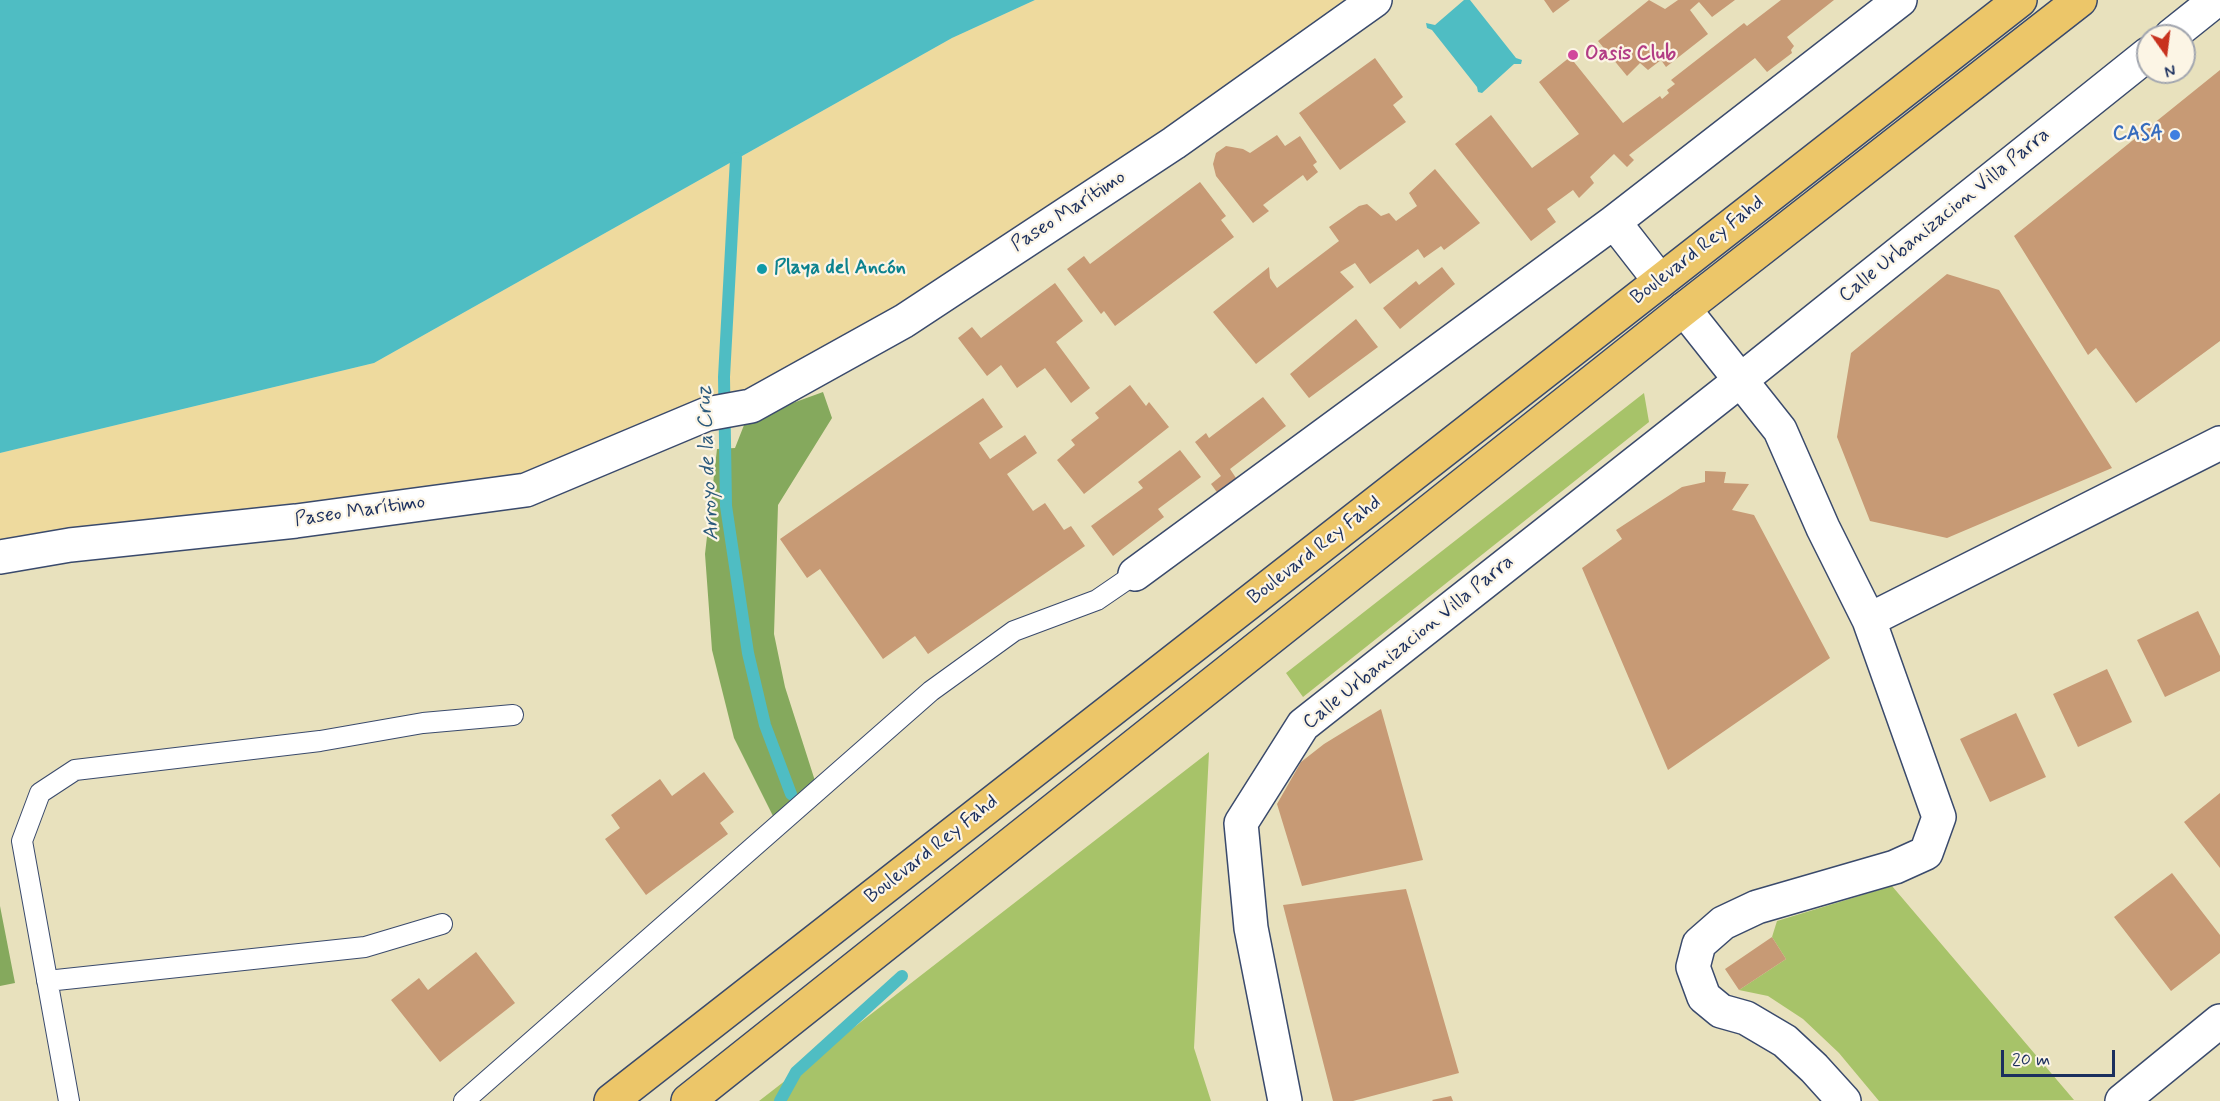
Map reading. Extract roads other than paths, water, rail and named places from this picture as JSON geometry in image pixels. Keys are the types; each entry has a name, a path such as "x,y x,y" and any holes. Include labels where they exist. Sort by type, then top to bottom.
{"main road":[{"name":"Boulevard Rey Fahd","path":"611,1101 2020,0"},
{"name":"Boulevard Rey Fahd","path":"688,1101 1684,309 2080,0"}],"street":[{"name":"Paseo Marítimo","path":"0,557 70,545 296,521 526,490 707,414 751,406 904,321 1174,143 1375,0"},
{"path":"1135,574 1614,222 1900,0"},
{"path":"2185,24 2216,0"},
{"name":"Calle Urbanizacion Villa Parra","path":"1285,1101 1251,928 1240,823 1303,725 1742,379 2136,64"},
{"path":"1614,222 1660,281"},
{"path":"1684,309 1742,379 1780,430 1823,528 1869,620 1939,817 1926,853 1895,867 1757,907 1723,922 1699,944 1693,967 1704,997 1722,1011 1746,1018 1785,1041 1844,1101"},
{"path":"1869,620 2220,443"},
{"path":"2122,1101 2220,1021"}],"lane":[{"path":"464,1101 931,691 1014,631 1097,600 1135,574"},
{"path":"69,1101 22,842 40,793 75,770 320,741 423,723 513,715"},
{"path":"47,981 365,947 442,924"}],"water":[{"path":"0,0 1035,0 952,38 374,363 0,453"},
{"path":"1464,0 1470,0 1516,58 1522,60 1521,64 1514,64 1482,93 1478,92 1477,87 1432,30 1427,28 1426,23 1435,25"}],"waterway":[{"name":"Arroyo de la Cruz","path":"736,158 724,377 726,506 748,653 765,725 791,794"},
{"name":"Arroyo de la Cruz","path":"780,1101 796,1072 902,976"}],"place":[{"name":"Oasis Club","path":"1573,55"},
{"name":"CASA","path":"2175,135"},
{"name":"Playa del Ancón","path":"762,269"}]}
